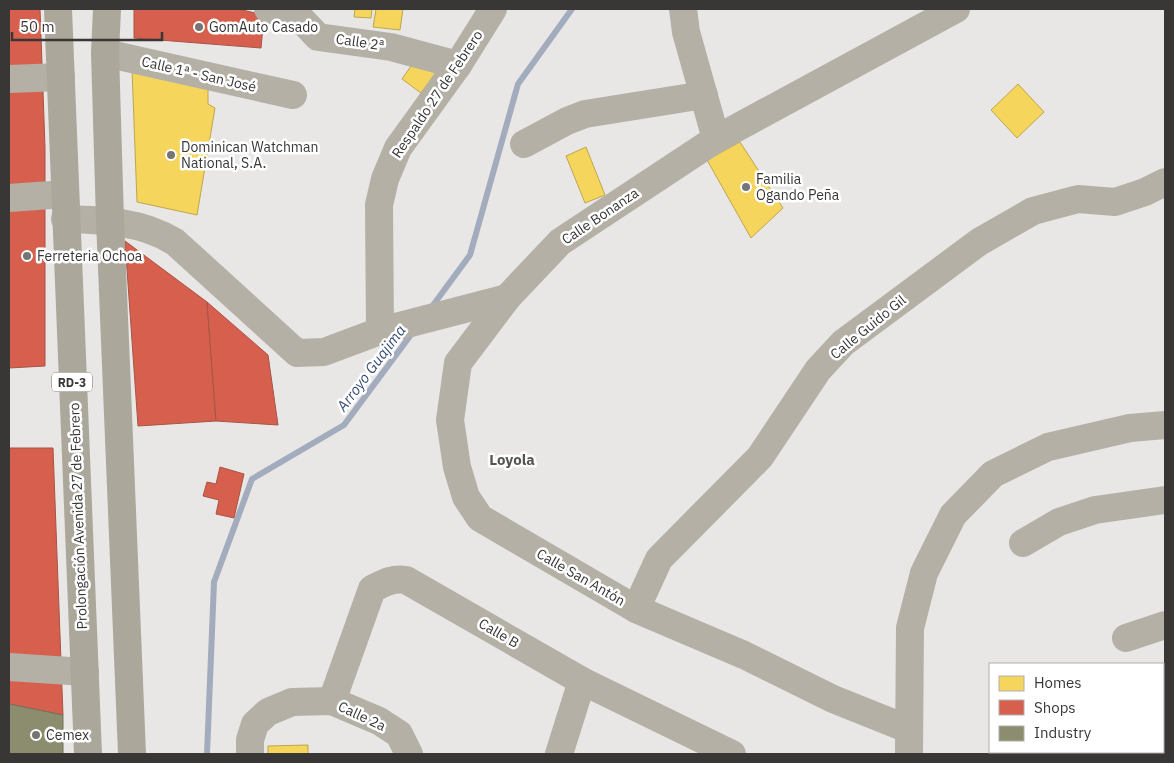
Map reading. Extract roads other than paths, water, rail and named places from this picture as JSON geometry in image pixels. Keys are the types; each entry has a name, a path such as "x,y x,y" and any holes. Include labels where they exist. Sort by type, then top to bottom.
{"main road":[{"name":"Prolongación Avenida 27 de Febrero","path":"58,9 88,754"},
{"path":"107,9 105,53 110,220 132,754"}],"street":[{"name":"Calle 2ª","path":"268,9 299,17 318,36 391,47 458,65"},
{"path":"683,9 686,32 716,139"},
{"name":"Calle Bonanza","path":"507,298 560,242 716,139 956,9"},
{"name":"Respaldo 27 de Febrero","path":"380,331 379,205 385,179 398,148 458,65 490,10"},
{"name":"Calle 1ª - San José","path":"105,53 293,95"},
{"path":"9,79 60,77"},
{"path":"524,144 567,121 585,114 704,96"},
{"name":"Calle Guido Gil","path":"636,609 659,559 760,457 818,370 843,344 979,242 1033,212 1078,198 1115,202 1145,192 1165,182"},
{"path":"9,198 65,207 161,234 175,242 297,353 324,352 380,331 507,298"},
{"name":"Calle San Antón","path":"507,298 458,363 450,420 458,467 466,496 480,518 636,609 744,655 833,699 908,742"},
{"path":"908,742 910,628 924,573 953,515 993,474 1048,447 1130,428 1165,425"},
{"path":"1023,543 1059,522 1096,510 1165,500"},
{"name":"Calle B","path":"332,702 372,589 396,578 406,580 582,680 732,754"},
{"path":"1126,638 1165,625"},
{"path":"9,667 84,672"},
{"path":"559,754 582,680"},
{"path":"250,754 250,740 255,724 268,712 292,702 332,702"},
{"name":"Calle 2a","path":"332,702 379,721 399,734 409,754"}],"waterway":[{"name":"Arroyo Guajima","path":"431,308 470,255 518,84 572,9"},
{"name":"Arroyo Guajima","path":"207,754 214,582 252,479 344,425 413,332"}],"place":[{"name":"GomAuto Casado","path":"199,27"},
{"name":"Dominican Watchman National, S.A.","path":"171,155"},
{"name":"Familia Ogando Peña","path":"746,187"},
{"name":"Ferreteria Ochoa","path":"27,256"},
{"name":"Cemex","path":"36,735"}],"district":[{"name":"Loyola","path":"512,459"}]}
